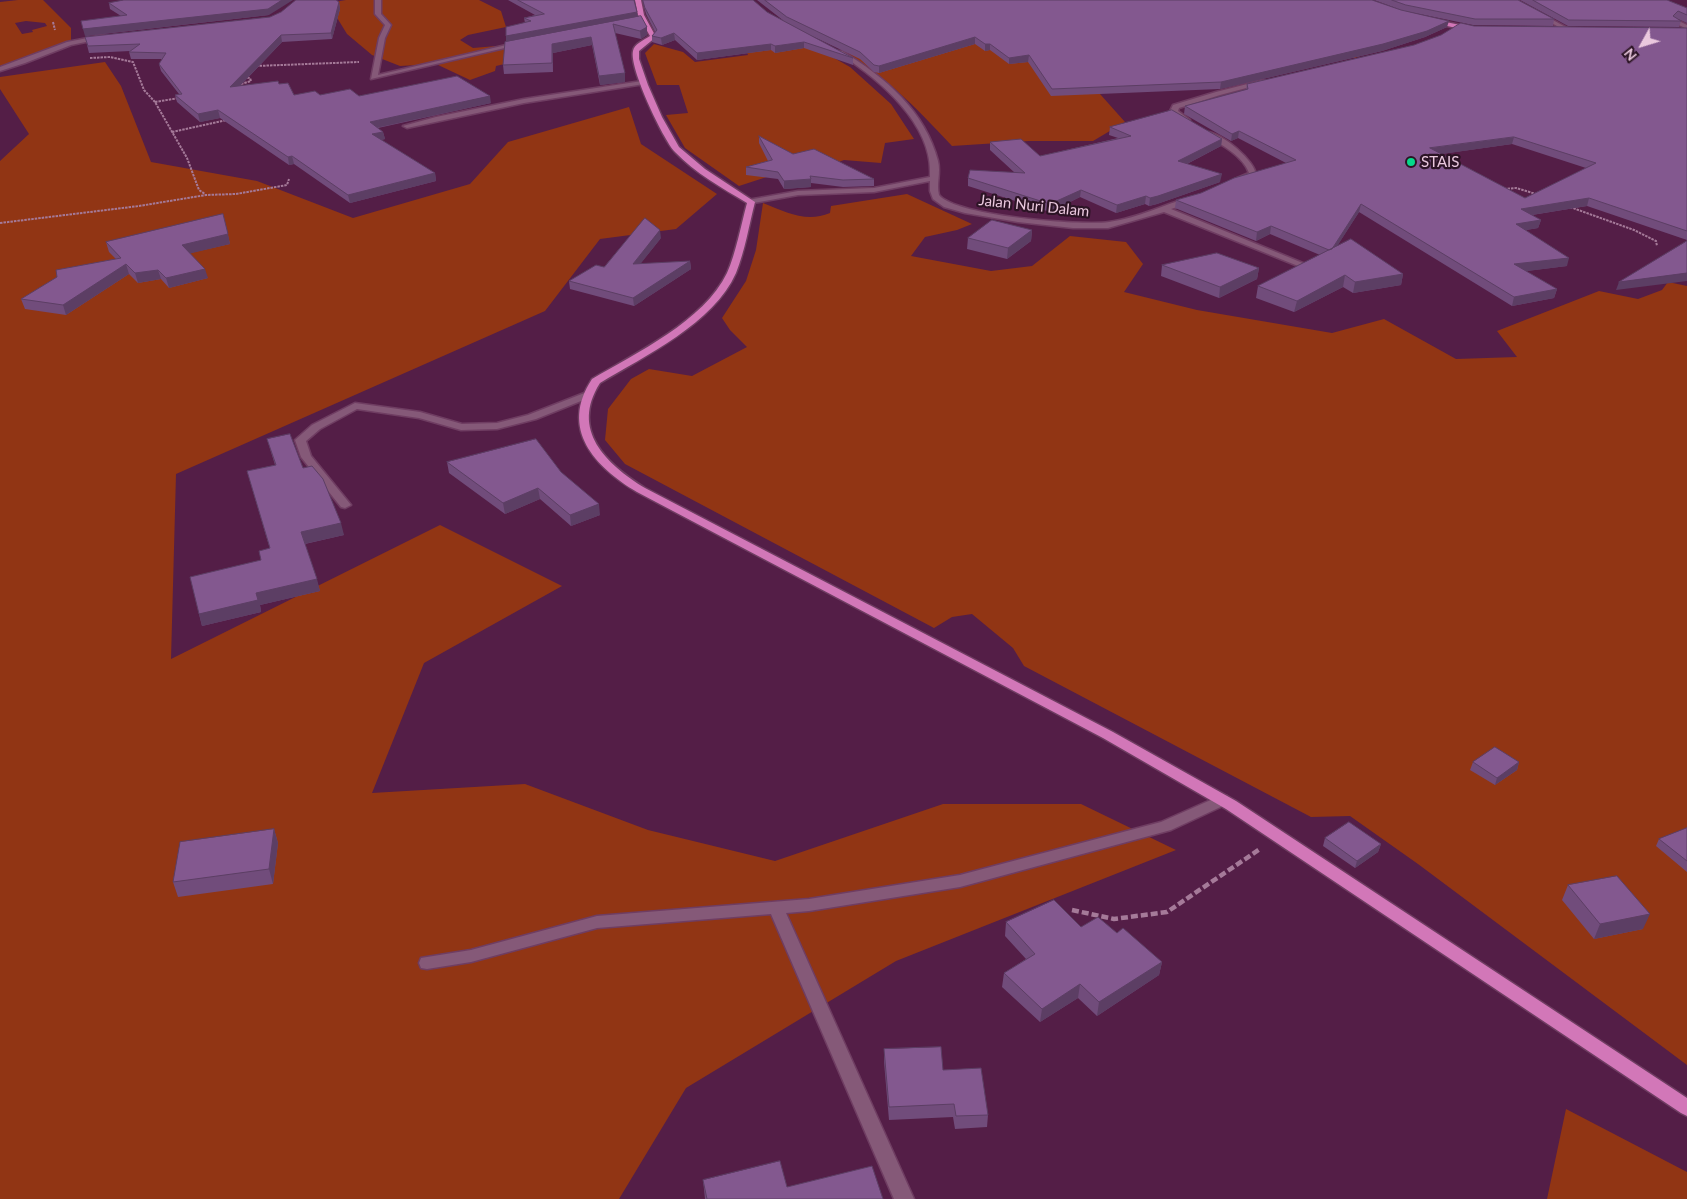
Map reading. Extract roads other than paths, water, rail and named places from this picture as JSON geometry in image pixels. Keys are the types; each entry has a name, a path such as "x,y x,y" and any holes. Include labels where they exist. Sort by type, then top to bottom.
{"main road":[{"path":"638,0 641,22 653,37 639,46 635,60 642,83 675,148 690,161 751,202 732,272 723,288 692,321 679,331 596,381 586,395 584,407 585,431 603,462 625,480 1108,735 1222,800 1278,835 1540,1012 1687,1108"},
{"path":"1424,19 1480,30"},
{"path":"1678,31 1687,29"},
{"path":"1553,31 1578,31"}],"street":[{"path":"378,0 378,14 388,25 382,34 378,70 373,78 526,42"},
{"path":"1512,0 1570,31"},
{"path":"1675,21 1687,29"},
{"path":"1448,32 1457,27"},
{"path":"0,69 18,64 69,43 113,35"},
{"name":"Jalan Nuri Dalam","path":"831,48 857,62 904,104 924,133 935,163 934,195 938,201 955,209 1070,225 1098,226 1114,224 1196,197"},
{"path":"1230,184 1253,174 1251,168 1218,139 1176,114 1174,110 1176,107 1218,93 1274,80"},
{"path":"407,126 510,102 642,83"},
{"path":"751,202 798,193 874,190 935,178"},
{"path":"1162,208 1306,266"},
{"path":"345,505 306,457 300,440 316,427 355,406 420,415 460,427 497,426 532,417 586,395"},
{"path":"427,963 471,956 596,922 809,905 960,881 1166,826 1222,800"},
{"path":"776,908 904,1199"}],"place":[{"name":"STAIS","path":"1411,162"}]}
